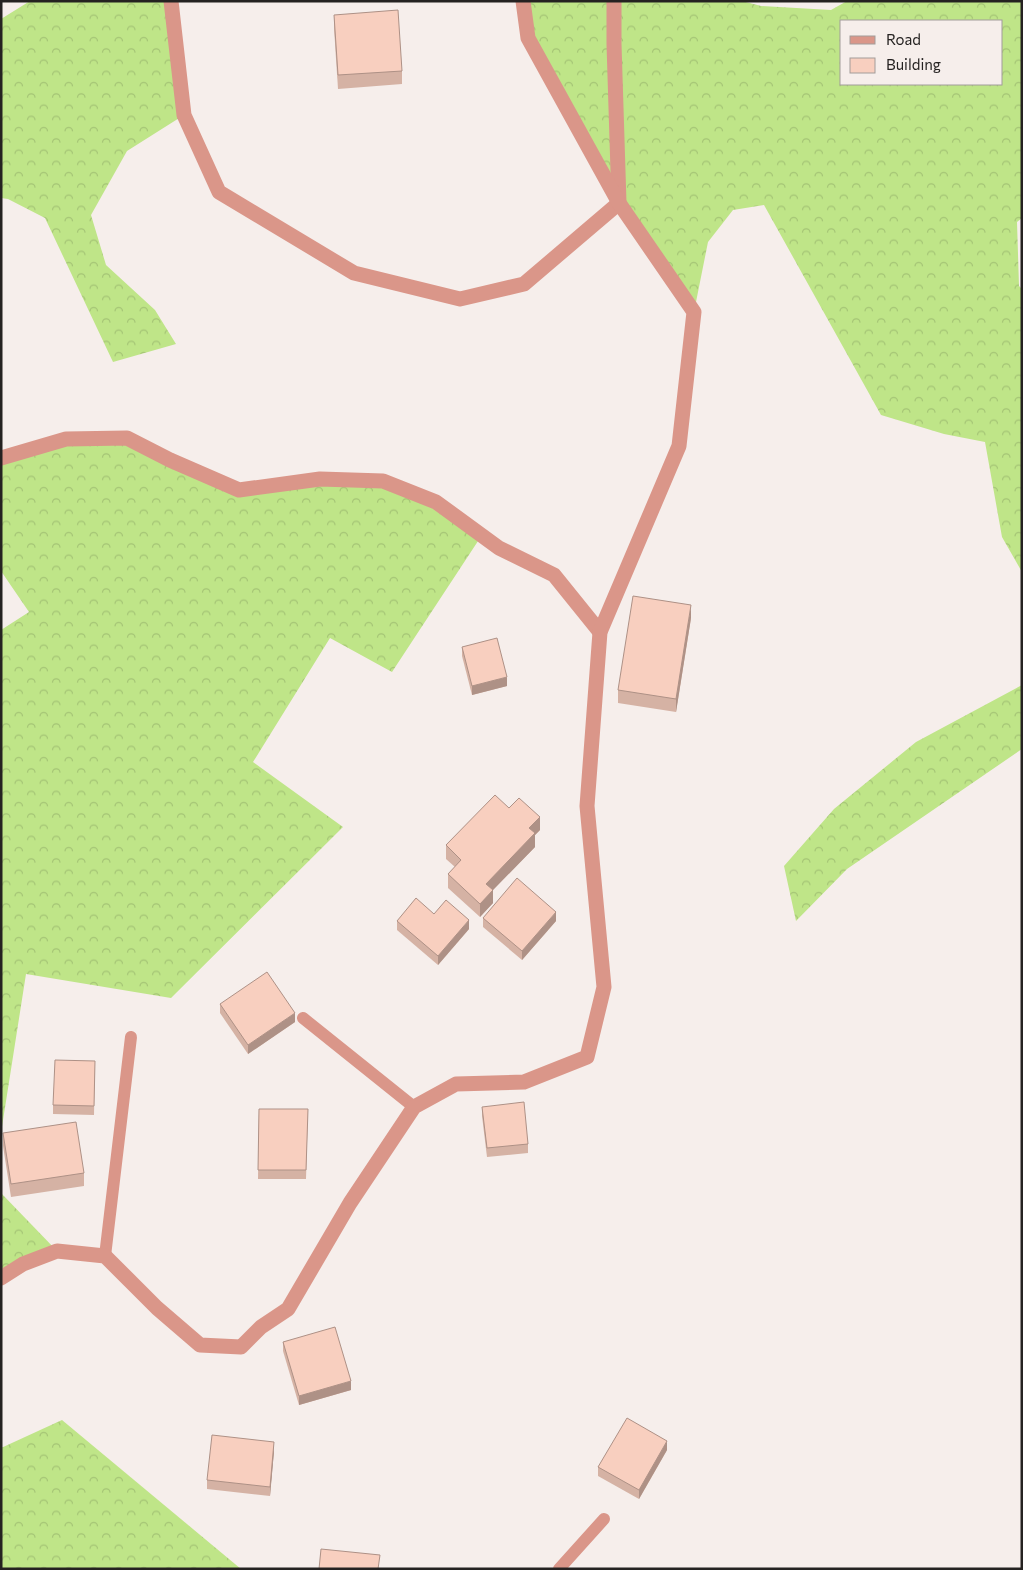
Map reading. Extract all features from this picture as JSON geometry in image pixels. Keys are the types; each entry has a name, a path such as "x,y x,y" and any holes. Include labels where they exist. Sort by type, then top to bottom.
{"street":[{"path":"170,1 184,115 219,192 354,273 460,299 524,284 619,204"},
{"path":"1,1278 24,1264 57,1252 105,1256 157,1308 200,1345 241,1346 261,1327 288,1309 350,1203 414,1107 456,1084 524,1082 587,1057 604,987 587,806 600,632 679,446 694,312 619,204 528,38 523,1"},
{"path":"614,1 619,204"},
{"path":"1,458 66,439 128,438 170,460 239,490 320,479 383,481 436,502 499,548 554,575 600,632"}],"lane":[{"path":"303,1018 414,1107"},
{"path":"105,1256 131,1037"},
{"path":"559,1569 604,1519"}],"green space":[{"path":"30,1 171,1 184,115 127,151 91,215 106,265 155,310 176,344 113,362 45,218 8,199 1,198 1,19"},
{"path":"523,1 742,1 761,6 831,10 847,1 1022,1 1022,218 1017,222 1019,286 1022,289 1022,572 1002,537 985,442 944,434 881,415 764,205 733,210 708,242 694,312 619,203 528,38"},
{"path":"127,438 239,490 383,481 482,535 392,672 330,638 253,762 343,827 171,998 26,974 1,1133 1,630 29,612 1,571 1,458 66,439"},
{"path":"1022,685 1022,749 847,869 796,921 784,866 834,809 916,742"},
{"path":"1,1193 57,1251 1,1278"},
{"path":"62,1420 241,1569 1,1569 1,1448"}],"building":[{"path":"398,10 402,71 338,75 334,15"},
{"path":"633,596 691,605 676,699 618,690"},
{"path":"497,638 507,677 472,686 462,647"},
{"path":"495,795 509,808 519,798 540,817 529,828 535,833 486,884 493,890 480,904 448,874 461,860 446,845"},
{"path":"517,878 556,912 522,951 483,918"},
{"path":"416,898 434,914 446,900 469,920 438,956 397,921"},
{"path":"267,972 295,1013 248,1045 220,1004"},
{"path":"55,1060 95,1061 94,1106 53,1105"},
{"path":"524,1102 528,1144 487,1148 482,1107"},
{"path":"259,1109 308,1109 306,1170 258,1170"},
{"path":"76,1122 84,1173 11,1184 3,1133"},
{"path":"335,1327 351,1381 299,1396 283,1342"},
{"path":"627,1418 667,1441 639,1490 598,1467"},
{"path":"212,1435 274,1442 270,1487 207,1480"},
{"path":"321,1549 380,1555 378,1569 319,1569"}]}
